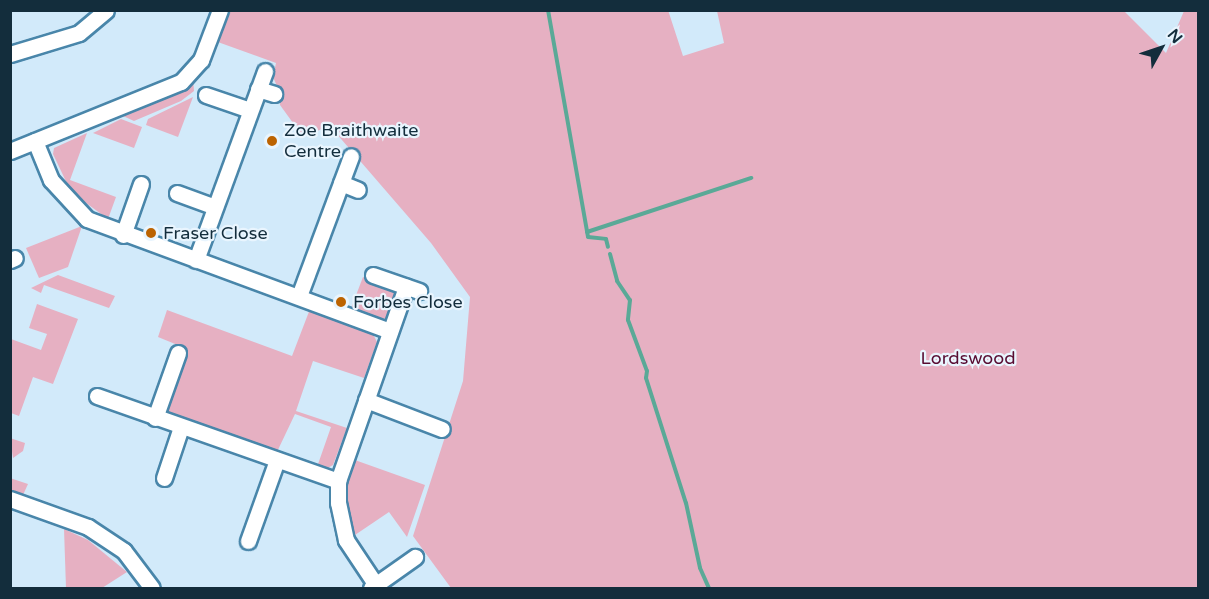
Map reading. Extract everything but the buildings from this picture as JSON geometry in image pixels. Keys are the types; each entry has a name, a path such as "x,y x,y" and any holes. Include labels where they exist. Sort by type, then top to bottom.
{"street":[{"path":"10,54 79,33 106,10"},
{"path":"10,151 181,82 201,60 220,10"},
{"path":"196,260 265,71"},
{"path":"258,89 274,94"},
{"path":"206,95 250,110"},
{"path":"35,141 51,180 74,210 123,235 298,296 390,331"},
{"path":"298,296 351,156"},
{"path":"341,183 358,189"},
{"path":"123,235 141,184"},
{"path":"177,193 215,207"},
{"path":"373,275 413,289 390,331 338,481 338,503 346,540 375,587 415,557"},
{"path":"155,418 178,353"},
{"path":"97,396 338,481"},
{"path":"366,400 442,429"},
{"path":"164,478 181,427"},
{"path":"248,541 277,460"},
{"path":"10,499 96,533 124,551 152,588"}],"green space":[{"name":"Lordswood","path":"668,10 683,56 724,43 717,11 1123,10 1166,53 1184,11 1198,11 1198,588 451,588 413,536 463,381 470,297 431,243 329,125 310,135 301,134 280,105 280,93 273,77 276,63 215,41 226,11"},
{"path":"193,78 194,91 181,101 134,121 121,115 175,92"},
{"path":"193,97 178,137 146,125 148,119"},
{"path":"121,119 142,127 134,148 93,133"},
{"path":"87,133 70,180 116,197 108,219 71,192 53,154 54,148"},
{"path":"82,226 68,267 39,278 26,248"},
{"path":"58,275 115,296 109,308 44,285 41,293 31,288"},
{"path":"363,277 395,291 397,297 386,319 350,311"},
{"path":"37,304 78,319 53,384 33,377 19,416 11,413 11,339 41,350 47,334 29,328"},
{"path":"310,309 372,332 377,342 364,378 313,361 296,411 347,428 333,465 326,469 317,467 331,427 295,414 276,454 165,414 163,408 185,348 158,337 167,310 292,356"},
{"path":"10,438 25,443 23,451 13,458"},
{"path":"352,459 425,485 407,537 389,512 352,537 343,500"},
{"path":"10,478 28,484 23,495 11,491"},
{"path":"64,529 88,540 127,572 102,588 66,588"}],"waterway":[{"path":"548,10 588,237 606,239 608,247"},
{"path":"587,232 751,178"},
{"path":"610,254 617,281 630,300 628,320 647,371 646,378 686,503 700,568 709,588"}],"place":[{"name":"Zoe Braithwaite Centre","path":"272,141"},
{"name":"Fraser Close","path":"151,233"},
{"name":"Forbes Close","path":"341,302"}]}
